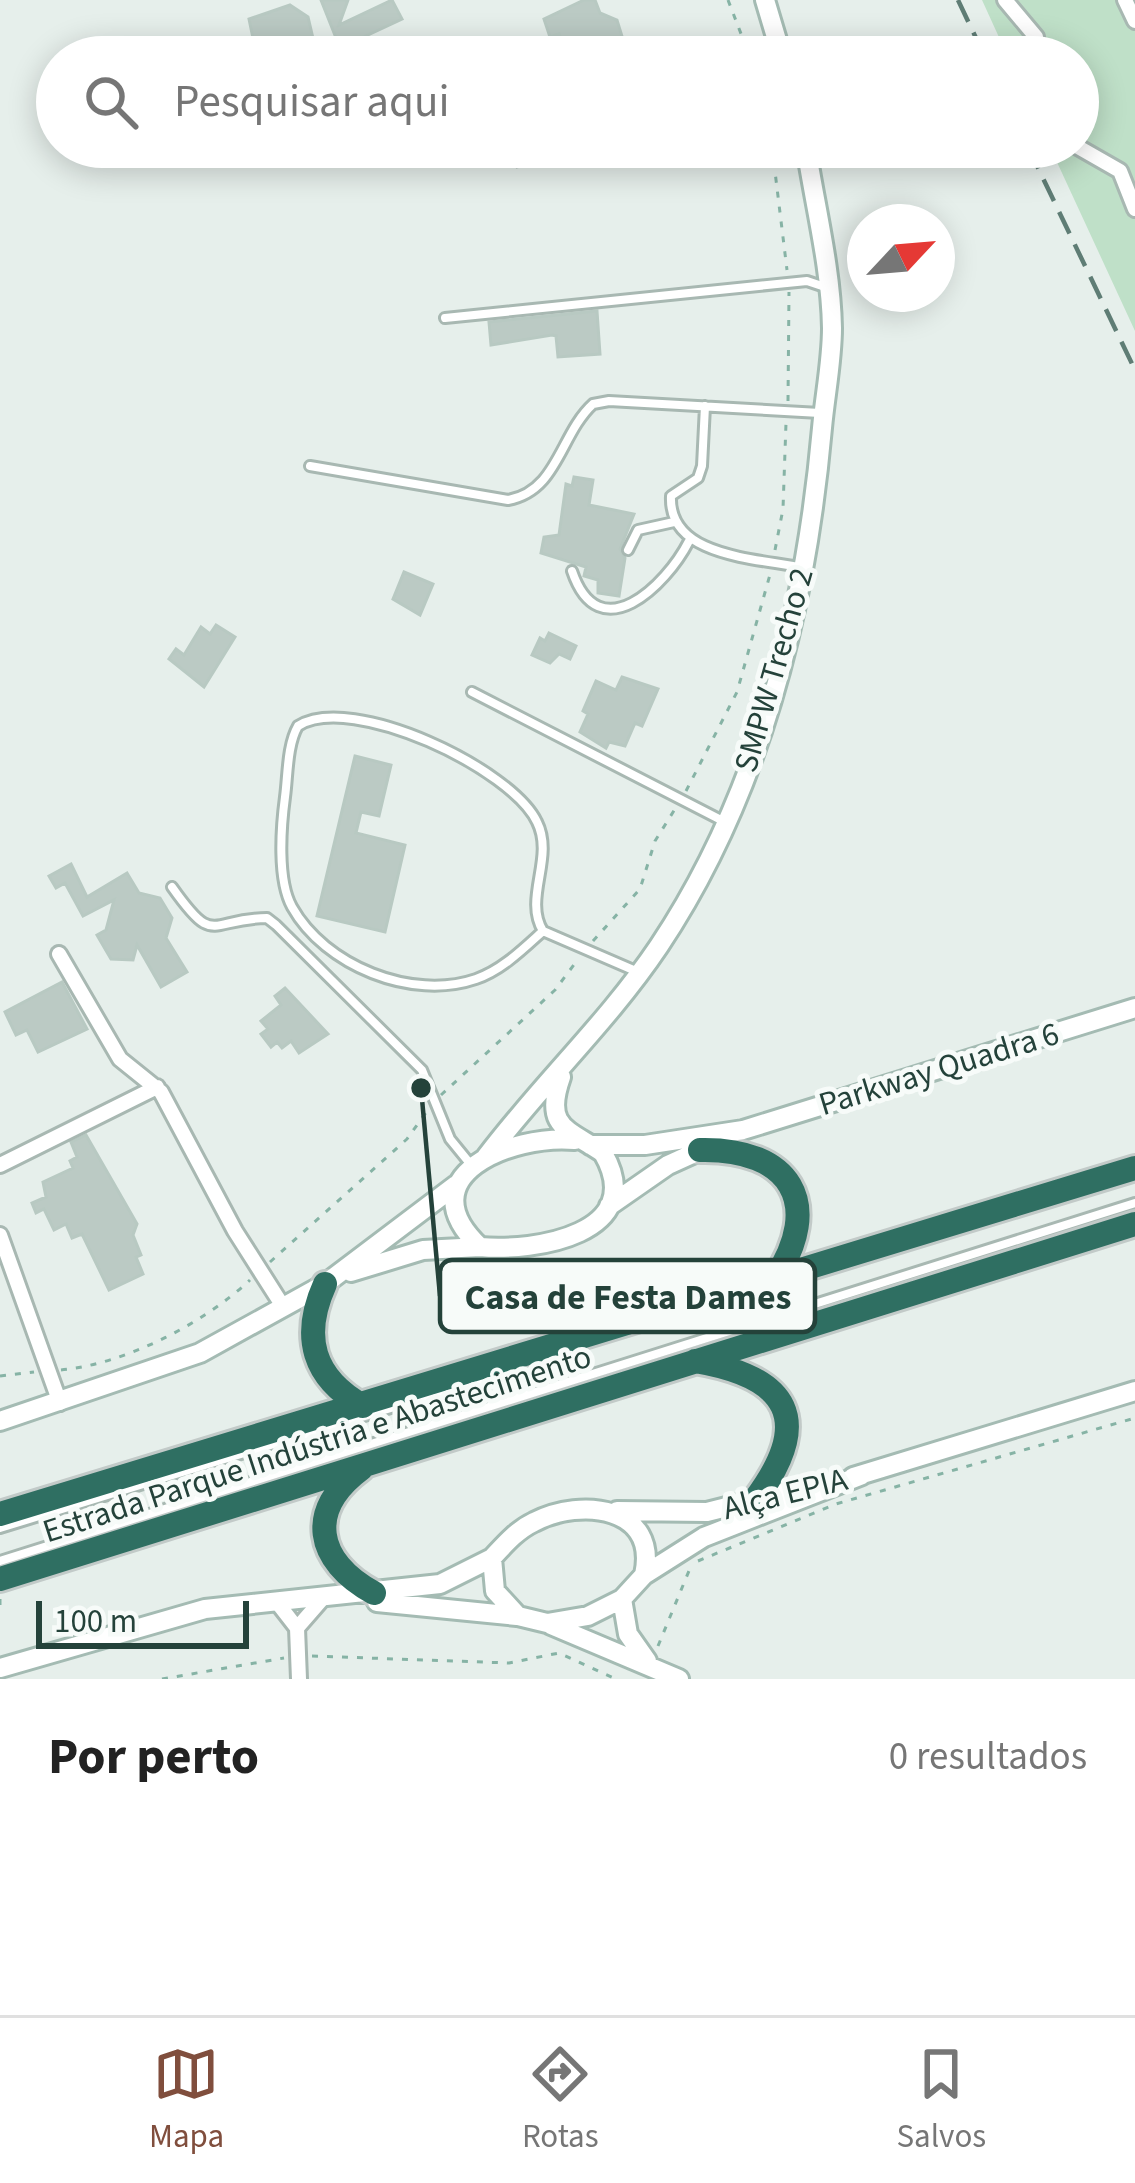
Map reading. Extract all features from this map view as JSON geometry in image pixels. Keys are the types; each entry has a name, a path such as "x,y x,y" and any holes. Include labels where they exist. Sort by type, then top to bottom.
{"highway":[{"path":"700,1150 758,1155 780,1172 792,1192 796,1237 773,1280"},
{"name":"Estrada Parque Indústria e Abastecimento","path":"0,1514 1135,1168"},
{"name":"Estrada Parque Indústria e Abastecimento","path":"0,1579 686,1360 1135,1224"},
{"path":"330,1281 312,1331 314,1356 333,1387 363,1406"},
{"path":"686,1360 745,1371 776,1394 787,1433 785,1451 754,1501"},
{"path":"361,1595 339,1567 324,1532 331,1498 376,1458"}],"street":[{"path":"765,0 776,36"},
{"path":"1005,0 1035,36"},
{"path":"1125,0 1135,21"},
{"path":"1099,159 1120,171 1135,209"},
{"name":"SMPW Trecho 2","path":"479,1162 563,1071 639,973 692,888 765,721 797,615 805,569 832,328 809,168"},
{"path":"58,954 120,1060 157,1087 235,1232 284,1308"},
{"name":"Parkway Quadra 6","path":"609,1206 700,1150 743,1130 1135,1008"},
{"path":"330,1281 423,1250 480,1247 517,1251 559,1243 582,1232 609,1206 610,1166 555,1107 563,1071"},
{"path":"0,1165 157,1087"},
{"name":"Parkway Quadra 6","path":"583,1142 645,1145 743,1130"},
{"path":"0,1421 164,1369 284,1308 330,1281 456,1185 479,1162 540,1139 583,1142"},
{"path":"456,1185 457,1219 480,1247"},
{"path":"0,1235 60,1403"},
{"path":"862,1475 1135,1391"},
{"name":"Alça EPIA","path":"610,1510 664,1516 862,1475"},
{"name":"Alça EPIA","path":"644,1575 704,1537 862,1475"},
{"path":"0,1668 173,1616 440,1584 492,1558 536,1521 584,1509 610,1510 629,1520 645,1542 644,1575 622,1599 588,1616 547,1623"},
{"path":"492,1558 496,1592 518,1616"},
{"path":"361,1595 547,1623 663,1673"},
{"path":"297,1628 324,1597"},
{"path":"622,1599 633,1646 663,1673"},
{"path":"276,1601 297,1628 299,1679"}],"lane":[{"path":"446,318 807,281 827,288"},
{"path":"310,466 508,500 529,496 547,478 593,404 824,413"},
{"path":"705,406 703,466 698,478 671,496 674,523 689,542 805,569"},
{"path":"628,550 638,530 674,523"},
{"path":"572,571 585,597 596,605 623,608 657,588 689,542"},
{"path":"472,692 724,821"},
{"path":"543,932 495,970 466,982 394,981 366,973 336,953 292,907 285,887 284,812 298,725 333,718 394,725 445,749 526,805 544,840 536,913 543,932 639,973"},
{"path":"172,886 205,925 217,928 267,918 275,925 422,1070 450,1139 479,1162"},
{"path":"0,1528 1135,1179"},
{"path":"0,1561 1135,1203"}],"path":[{"path":"728,0 742,36"},
{"path":"663,1673 692,1563 836,1504 1135,1418"},
{"path":"0,1599 0,1613"},
{"path":"162,1679 298,1655 508,1663 560,1653 616,1679"}],"green space":[{"path":"982,0 1135,0 1135,331 1060,168 1099,168 1099,36 998,36"}],"building":[{"path":"321,0 348,0 339,25 392,0 402,19 366,36 335,36"},
{"path":"584,0 595,0 600,13 617,20 622,36 550,36 544,19"},
{"path":"290,5 308,17 312,36 253,36 249,19"},
{"path":"597,311 600,354 558,357 552,335 491,345 489,322"},
{"path":"574,477 593,480 589,505 634,514 620,549 625,558 619,596 598,593 598,580 584,576 586,567 541,553 544,537 559,535 566,484 572,486"},
{"path":"404,572 433,584 420,615 393,599"},
{"path":"216,625 235,637 204,687 169,659 176,649 184,655 201,627 210,634"},
{"path":"549,633 576,646 570,659 559,654 550,663 532,655 540,638 545,641"},
{"path":"622,677 658,689 642,726 635,723 625,746 609,742 606,748 580,732 588,714 583,711 596,681 616,690"},
{"path":"355,756 391,765 379,816 361,812 356,833 405,845 385,932 317,916"},
{"path":"71,864 87,897 127,873 139,893 160,898 172,918 166,938 187,972 161,987 137,945 133,960 111,959 97,935 106,930 114,900 83,916 65,883 56,888 49,876"},
{"path":"62,982 87,1029 38,1052 27,1030 16,1035 5,1012"},
{"path":"285,988 328,1034 299,1053 291,1041 282,1048 277,1042 271,1047 261,1034 268,1029 261,1021 281,1005 275,996"},
{"path":"86,1135 137,1224 133,1235 143,1274 109,1290 82,1234 72,1238 66,1224 54,1230 44,1209 36,1213 32,1203 46,1197 43,1182 73,1168 70,1161 77,1157 71,1142"}],"railway":[{"path":"958,0 975,36"},
{"path":"1038,168 1135,370"}],"place":[{"name":"Casa de Festa Dames","path":"421,1088"}]}
